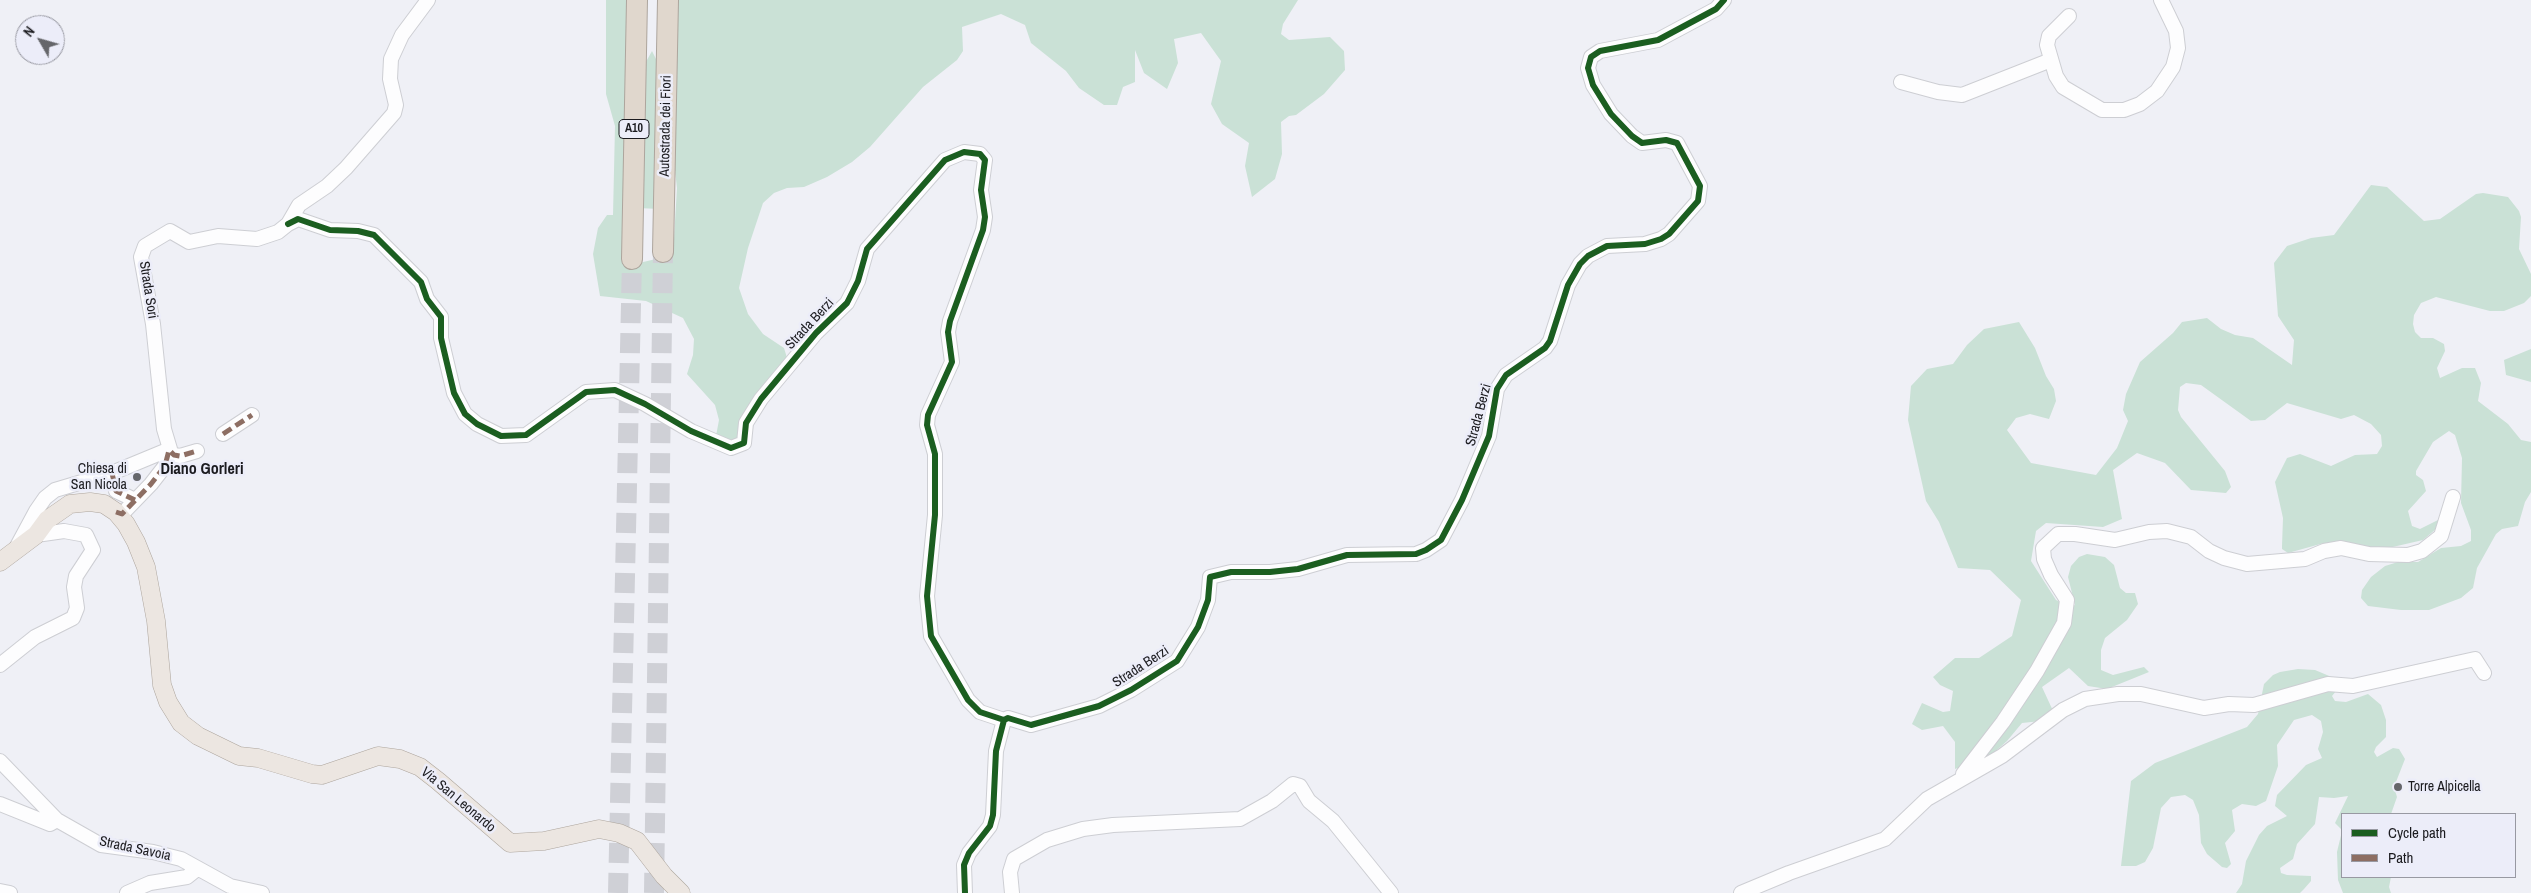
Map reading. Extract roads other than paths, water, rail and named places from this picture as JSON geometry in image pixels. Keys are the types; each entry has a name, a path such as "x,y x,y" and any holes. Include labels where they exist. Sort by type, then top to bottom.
{"highway":[{"name":"A10","path":"632,259 638,0"},
{"name":"Autostrada dei Fiori","path":"663,252 668,0"}],"main road":[{"path":"7,558 36,535 47,520 70,504 90,502 104,504 116,512"},
{"name":"Via San Leonardo","path":"116,512 126,524 136,542 146,567 156,621 162,685 168,702 181,723 198,736 239,756 258,758 312,774 322,775 378,756 400,759 420,768 438,781 510,842 544,840 599,829 619,833 637,841 664,876 681,893"}],"street":[{"name":"Strada Sori","path":"169,450 164,429 153,324 141,257 145,246 170,231 189,242 218,236 257,239 278,232 288,224 299,205 327,186 346,168 394,113 396,105 390,79 390,59 402,35 428,0"},
{"name":"Strada Berzi","path":"288,224 298,219 330,230 358,231 374,234 421,282 427,299 441,317 441,338 454,393 465,414 477,424 502,436 526,435 586,392 615,390 645,404 691,430 731,448 744,443 746,423 761,399 816,333 847,303 858,281 867,249 945,160 964,152 980,154 985,160 981,190 985,217 983,230 950,321 948,332 952,362 928,415 927,425 935,454 935,515 927,596 931,636 968,700 980,712 1004,720 1008,718 1031,725 1099,706 1131,690 1177,661 1198,628 1208,600 1210,577 1231,572 1270,572 1298,569 1347,555 1416,554 1441,540 1462,500 1489,436 1497,389 1506,375 1545,348 1550,341 1568,285 1580,264 1588,256 1607,246 1645,244 1661,239 1670,234 1698,201 1700,186 1677,144 1666,140 1642,143 1632,136 1611,114 1592,85 1588,68 1591,57 1600,50 1658,40 1716,9 1724,0"},
{"path":"2069,16 2049,36 2047,45 2056,76 2063,88 2102,110 2124,110 2140,104 2157,91 2173,67 2178,48 2176,31 2161,0"},
{"path":"1901,82 1938,92 1962,94 2051,60"},
{"path":"222,434 252,415"},
{"path":"169,450 174,455 180,456 197,451"},
{"path":"7,558 44,498 55,490 112,473 169,450"},
{"path":"116,512 122,514 165,466 169,450"},
{"path":"112,473 116,491 135,500"},
{"path":"1959,779 2004,722 2064,624 2067,600 2051,575 2044,560 2042,548 2058,534 2075,534 2115,540 2149,532 2167,531 2190,537 2224,558 2247,564 2305,559 2324,550 2341,548 2369,554 2408,555 2422,551 2441,536 2453,497"},
{"path":"0,665 35,637 74,618 77,608 74,587 76,576 93,550 86,535 64,531 36,535"},
{"path":"1741,893 1789,873 1885,839 1927,799 2002,756 2064,710 2085,699 2118,694 2141,694 2204,708 2229,704 2254,704 2328,684 2353,686 2475,659 2484,673"},
{"path":"965,893 964,865 969,853 990,826 993,814 996,751 1004,720"},
{"name":"Strada Savoia","path":"0,761 57,820 101,845 153,852 181,860 196,866 197,869 235,888 262,893"},
{"path":"1012,893 1010,872 1014,859 1046,840 1083,829 1113,825 1240,819 1272,801 1293,784 1300,786 1309,801 1334,821 1391,893"},
{"path":"0,804 50,824 57,820"},
{"path":"128,893 150,883 187,877 197,869"},
{"path":"0,891 10,893"}],"tunnel":[{"path":"654,893 663,252"},
{"path":"618,893 632,259"}],"place":[{"name":"Chiesa di San Nicola","path":"137,477"},
{"name":"Torre Alpicella","path":"2398,787"}],"district":[{"name":"Diano Gorleri","path":"202,470"}]}
